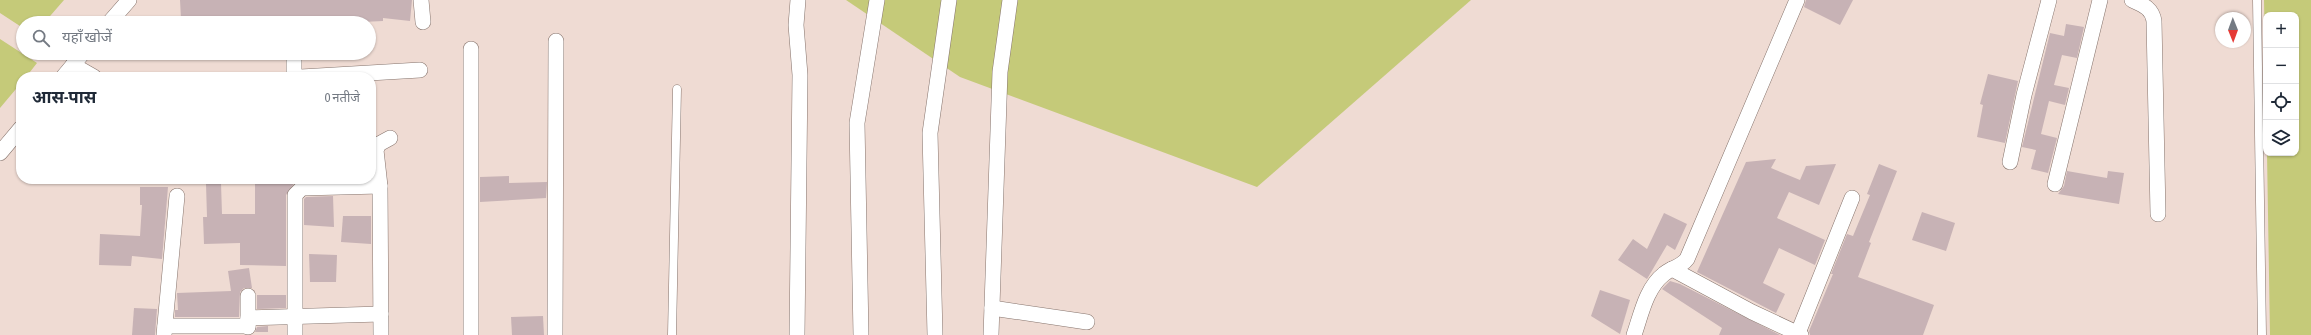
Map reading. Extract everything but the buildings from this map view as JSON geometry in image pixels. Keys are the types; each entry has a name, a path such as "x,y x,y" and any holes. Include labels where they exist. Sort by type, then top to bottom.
{"street":[{"path":"115,16 129,0"},
{"path":"421,0 423,22"},
{"path":"798,0 796,24 800,75 798,335"},
{"path":"861,335 857,123 877,0"},
{"path":"935,335 930,132 948,0"},
{"path":"991,335 1000,72 1010,0"},
{"path":"1634,335 1647,297 1658,279 1672,269 1684,264 1687,259 1797,0"},
{"path":"2010,162 2024,95 2049,0"},
{"path":"2055,184 2100,0"},
{"path":"2132,0 2146,6 2153,14 2154,21 2158,214"},
{"path":"555,335 556,41"},
{"path":"471,49 471,335"},
{"path":"67,72 77,60"},
{"path":"294,60 294,72"},
{"path":"73,65 85,72"},
{"path":"376,73 420,70"},
{"path":"0,153 16,134"},
{"path":"381,335 380,186 376,150 379,144 390,138"},
{"path":"295,335 294,200 297,192 302,188 380,186"},
{"path":"176,196 165,330 248,326 295,317 381,314"},
{"path":"1672,269 1752,312 1800,334 1852,198"},
{"path":"248,296 248,326"},
{"path":"992,308 1087,322"}],"lane":[{"path":"2257,0 2262,335"},
{"path":"672,335 677,89"}],"green space":[{"path":"0,0 64,0 50,16 16,16 16,23 0,13"},
{"path":"846,0 1471,0 1257,187 960,77"},
{"path":"2264,0 2311,0 2311,335 2270,335 2267,156 2299,156 2299,12 2264,12"},
{"path":"0,39 16,49 16,60 32,60 37,63 30,72 16,72 16,89 0,108"}]}
